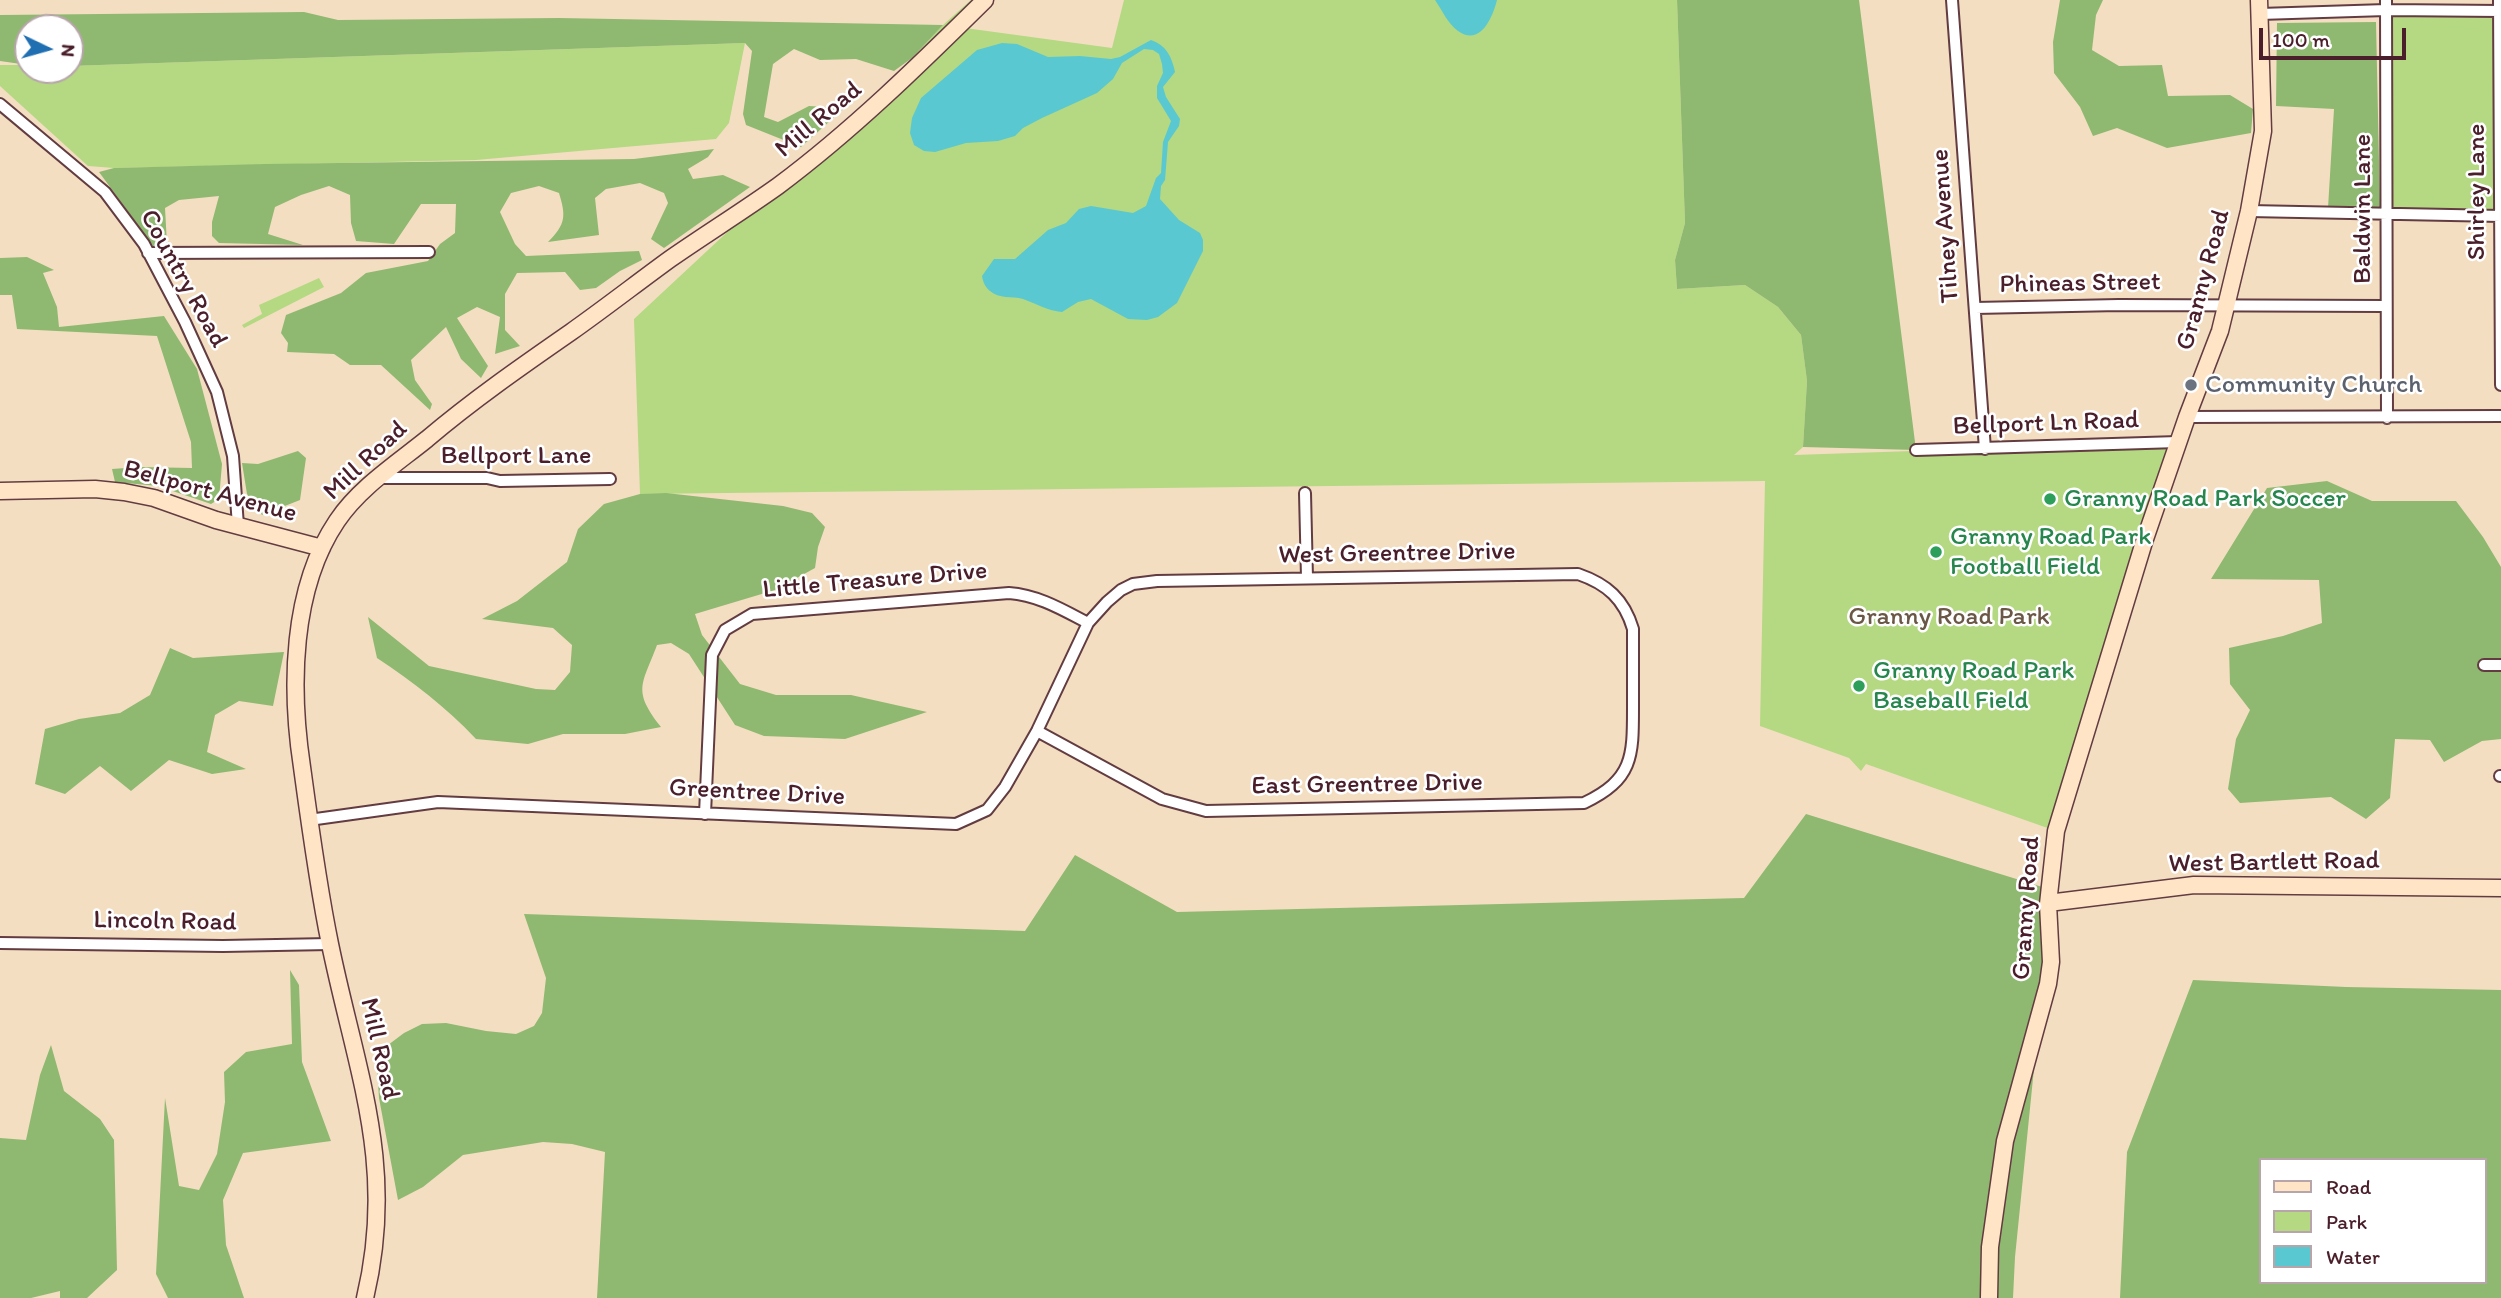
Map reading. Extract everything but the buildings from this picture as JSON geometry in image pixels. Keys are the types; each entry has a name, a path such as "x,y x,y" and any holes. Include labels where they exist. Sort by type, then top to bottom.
{"main road":[{"name":"Mill Road","path":"365,1298 377,1221 376,1158 364,1088 330,944 296,721 295,680 299,629 314,566 322,548 347,508 379,478 474,401 673,257 780,184 866,114 932,44 985,0"},
{"name":"Granny Road","path":"1989,1298 1990,1247 2005,1141 2048,984 2051,962 2048,903 2056,831 2121,615 2178,442 2220,331 2249,211 2263,131 2260,7"},
{"name":"Bellport Avenue","path":"0,491 95,489 124,492 154,498 238,526 322,548"},
{"name":"West Bartlett Road","path":"2048,903 2194,885 2501,888"}],"street":[{"name":"Tilney Avenue","path":"1952,0 1985,449"},
{"name":"Baldwin Lane","path":"2386,5 2387,418"},
{"path":"2260,7 2500,7"},
{"name":"Shirley Lane","path":"2500,7 2501,385"},
{"name":"Country Road","path":"0,104 105,192 148,253 217,392 233,456 238,526"},
{"path":"2249,211 2500,216"},
{"path":"148,253 429,252"},
{"name":"Phineas Street","path":"1975,308 2119,305 2385,306"},
{"path":"2187,417 2501,416"},
{"name":"Bellport Ln Road","path":"1916,450 2178,442"},
{"name":"Bellport Lane","path":"379,478 487,478 500,481 610,479"},
{"path":"1305,493 1307,578"},
{"name":"West Greentree Drive","path":"1088,623 1107,602 1133,584 1157,581 1578,574 1604,586 1618,597 1629,615 1633,629 1633,691"},
{"name":"Little Treasure Drive","path":"705,814 712,655 725,630 752,614 1009,593 1025,594 1088,623"},
{"name":"Greentree Drive","path":"309,820 438,802 956,824 987,810 998,798 1037,731 1088,623"},
{"path":"2484,665 2501,664"},
{"name":"East Greentree Drive","path":"1037,731 1162,799 1206,811 1573,804 1584,803 1608,790 1627,767 1633,743 1633,691"},
{"name":"Lincoln Road","path":"0,943 223,946 330,944"}],"green space":[{"name":"Granny Road Park","path":"971,0 989,0 965,28 1112,48 1124,0 1677,0 1685,223 1675,260 1677,289 1745,285 1778,307 1801,335 1807,381 1803,447 1794,455 2178,442 2056,831 1866,764 1861,771 1849,758 1760,726 1765,481 640,494 634,319 899,72 943,25"},
{"path":"1677,0 1859,0 1916,450 1803,447 1807,381 1801,335 1778,307 1745,285 1677,289 1675,260 1685,223"},
{"path":"2060,0 2103,0 2096,15 2092,50 2119,66 2162,65 2168,96 2230,95 2253,109 2251,133 2167,148 2117,128 2093,136 2080,107 2054,73 2053,42"},
{"path":"304,12 338,20 559,18 943,25 912,58 894,71 856,59 820,60 794,49 773,64 764,117 778,122 809,106 826,107 859,95 801,147 746,125 743,114 752,51 745,43 84,66 84,14"},
{"path":"0,15 14,15 14,63 0,61"},
{"path":"2391,15 2495,15 2494,209 2391,210"},
{"path":"2376,22 2380,208 2328,208 2334,109 2276,106 2277,23"},
{"path":"745,43 729,123 716,139 476,160 114,168 88,166 0,86 0,65 14,65 14,84 84,84 84,66"},
{"path":"714,149 708,157 688,169 693,179 723,175 750,187 664,248 651,239 668,203 664,193 640,183 606,189 595,198 599,235 548,242 563,219 559,193 539,186 511,193 500,212 515,244 526,256 639,251 642,260 596,288 580,290 565,272 517,273 505,294 505,330 520,346 495,354 500,317 477,307 457,318 488,366 481,378 461,359 446,327 411,360 415,380 432,404 430,410 381,365 350,365 334,354 287,352 288,343 281,333 286,315 341,293 366,273 428,261 440,244 455,233 456,204 421,204 394,244 356,241 351,223 350,195 329,186 275,207 268,234 303,245 219,243 212,236 212,222 219,196 179,200 165,208 167,244 154,247 99,172 114,168 265,164 634,159"},
{"path":"27,257 54,270 43,273 57,307 59,327 164,316 197,369 222,464 219,499 211,504 158,486 115,482 112,469 192,468 191,442 157,336 17,329 12,295 0,295 0,258"},
{"path":"319,278 324,287 244,328 242,325 262,314 259,305"},
{"path":"298,451 306,458 300,500 262,515 247,494 242,463 258,464"},
{"path":"2327,481 2372,501 2456,501 2501,567 2501,739 2482,741 2444,762 2430,740 2395,739 2390,798 2366,819 2331,797 2240,803 2228,789 2236,739 2250,710 2230,684 2229,648 2283,636 2322,623 2319,580 2211,579 2267,488"},
{"path":"666,493 783,506 812,513 825,527 815,568 775,590 695,614 702,635 740,684 776,695 851,695 927,712 845,739 764,736 735,725 689,654 671,643 657,645 642,687 646,704 661,727 625,734 563,734 528,744 476,739 429,696 377,658 368,617 429,666 536,689 555,690 570,672 572,645 553,628 482,619 517,601 567,562 578,529 604,504 640,494"},
{"path":"170,648 193,658 284,652 273,706 239,701 215,715 207,752 246,769 212,774 169,760 131,791 100,766 65,794 35,784 45,729 79,719 120,713 150,695"},
{"path":"1806,814 2052,890 2013,1298 597,1298 605,1152 572,1144 543,1142 463,1155 423,1187 398,1200 379,1098 377,1067 384,1048 422,1024 446,1023 516,1034 534,1026 542,1013 546,978 524,914 1025,931 1075,855 1177,912 1744,898"},
{"path":"290,970 299,985 302,1062 331,1141 243,1153 223,1200 226,1245 244,1298 168,1298 156,1274 165,1098 179,1186 199,1190 217,1154 225,1102 224,1072 246,1052 292,1044"},
{"path":"2193,980 2501,990 2501,1298 2120,1298 2127,1152"},
{"path":"51,1045 64,1091 100,1119 114,1140 117,1270 87,1298 60,1298 60,1291 31,1298 0,1298 0,1138 26,1140 40,1075"}],"water":[{"path":"1435,0 1497,0 1485,28 1473,35 1466,35 1454,28"},
{"path":"1151,40 1168,52 1172,61 1175,72 1163,87 1180,119 1179,126 1168,142 1165,180 1161,186 1160,199 1179,220 1200,233 1203,240 1203,251 1177,303 1158,317 1147,320 1128,319 1091,299 1078,302 1062,312 1023,299 994,294 986,286 982,276 994,259 1015,259 1048,230 1066,223 1079,209 1091,206 1133,213 1146,206 1156,178 1161,173 1163,142 1171,121 1157,98 1157,86 1163,73 1159,54 1144,49 1122,63 1113,79 1097,93 1042,118 1023,128 1015,136 998,141 966,143 935,152 924,151 914,145 910,133 912,118 921,98 977,50 1002,43 1017,44 1048,57 1111,59"}],"place":[{"name":"Community Church","path":"2191,385"},
{"name":"Granny Road Park Soccer","path":"2050,499"},
{"name":"Granny Road Park Football Field","path":"1936,552"},
{"name":"Granny Road Park Baseball Field","path":"1859,686"}]}
